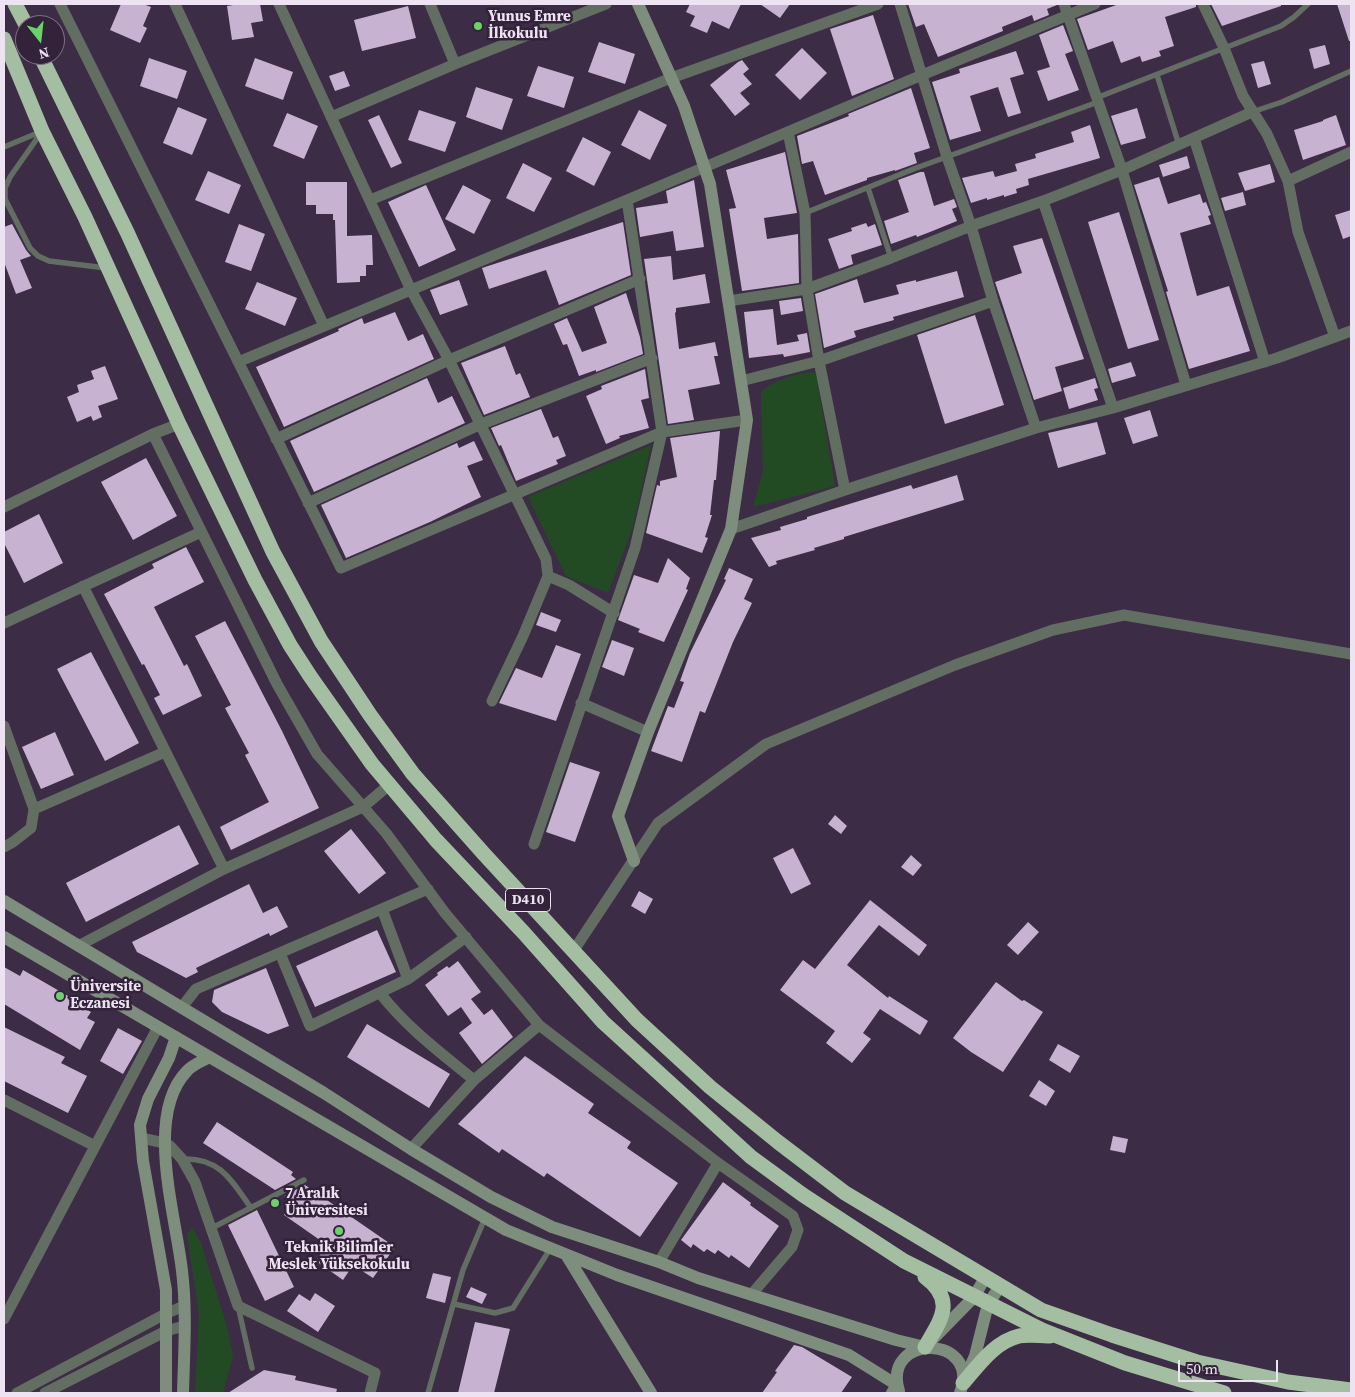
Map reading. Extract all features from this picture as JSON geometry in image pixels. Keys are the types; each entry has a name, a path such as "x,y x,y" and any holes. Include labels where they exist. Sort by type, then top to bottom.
{"highway":[{"name":"D410","path":"5,43 42,131 109,269 179,424 255,580 290,645 372,764 436,840 524,933 603,1022 751,1156 802,1195 904,1262 988,1304 1124,1363 1224,1393"},
{"name":"D410","path":"45,65 127,232 273,552 321,641 370,715 413,774 637,1020 710,1086 778,1142 845,1193 1041,1310 1197,1362 1288,1382 1351,1390"},
{"path":"904,1262 932,1282 944,1300 943,1316 925,1347"},
{"path":"962,1388 989,1353 999,1346 1019,1336 1058,1336"}],"main road":[{"path":"634,862 618,816 648,732 731,529 747,420 710,184 684,106 638,4"},
{"path":"4,901 324,1093 491,1197 552,1228 659,1262 698,1278 896,1340 944,1350 953,1356 959,1364 963,1373 962,1388"},
{"path":"4,937 506,1230 617,1275 849,1355 897,1390"},
{"path":"166,1393 166,1290 143,1161 140,1125 148,1099 169,1058 176,1037"},
{"path":"183,1393 184,1306 182,1271 165,1157 165,1125 169,1102 180,1080 187,1070 210,1057"},
{"path":"567,1256 651,1393"},
{"path":"897,1390 899,1368 905,1358 914,1351 925,1347 974,1297 986,1276"},
{"path":"962,1388 975,1356 988,1304 1001,1285"}],"street":[{"path":"62,4 341,568 662,432 747,420"},
{"path":"175,4 324,326"},
{"path":"279,4 410,290 449,360 479,425 515,493 546,559 548,576 524,636 492,701"},
{"path":"430,4 455,64"},
{"path":"331,117 455,64 606,4"},
{"path":"370,200 672,78 878,4"},
{"path":"900,4 993,301 1036,428"},
{"path":"1064,4 1122,170 1186,385"},
{"path":"238,362 1095,4"},
{"path":"1203,4 1224,48 1243,96 1267,134 1288,181 1298,232 1335,337"},
{"path":"728,301 807,289 1122,170 1252,112"},
{"path":"788,132 806,213 807,289 819,361 845,490"},
{"path":"1194,138 1265,362"},
{"path":"1288,181 1351,152"},
{"path":"534,844 635,548 662,432 627,200"},
{"path":"1043,201 1113,408"},
{"path":"276,438 449,360 640,279"},
{"path":"741,381 819,361 993,301"},
{"path":"731,529 1044,425 1113,408 1265,362 1351,330"},
{"path":"308,503 479,425 652,358"},
{"path":"4,507 154,434 179,424"},
{"path":"154,434 278,684 317,754 386,833 445,913 539,1025 718,1163 793,1216 798,1230 792,1247 751,1294"},
{"path":"4,622 201,532"},
{"path":"548,576 569,585 614,613"},
{"path":"84,586 224,869"},
{"path":"574,950 658,823 766,744 955,665 1053,630 1124,615 1351,654"},
{"path":"581,703 648,732"},
{"path":"4,726 34,810 31,828 13,842 4,846"},
{"path":"34,810 165,752"},
{"path":"78,946 224,869 363,807 389,785"},
{"path":"182,1008 196,989 428,889"},
{"path":"382,909 408,979"},
{"path":"280,953 310,1026 408,979 466,937"},
{"path":"380,992 393,1010 414,1030 474,1080"},
{"path":"412,1149 474,1080 539,1025"},
{"path":"4,1318 158,1027"},
{"path":"4,1100 94,1146"},
{"path":"141,1138 165,1143 182,1159 195,1182 238,1306 375,1373 370,1393"},
{"path":"659,1262 718,1163"},
{"path":"17,1393 165,1314 184,1306"},
{"path":"45,1393 166,1331 184,1326"}],"lane":[{"path":"806,213 1281,26 1308,4"},
{"path":"1252,112 1282,102 1351,72"},
{"path":"1157,75 1179,145"},
{"path":"4,147 42,131"},
{"path":"42,131 10,177 5,188 5,199 30,248 38,256 49,261 109,269"},
{"path":"868,188 891,258"},
{"path":"182,1159 201,1160 216,1166 228,1176 251,1208"},
{"path":"212,1228 304,1180"},
{"path":"428,1393 463,1270 485,1218"},
{"path":"454,1304 495,1312 513,1308 550,1249"},
{"path":"238,1306 252,1368"}],"green space":[{"path":"810,372 816,373 835,486 753,507 763,471 761,393 769,385 776,382"},
{"path":"651,445 633,527 608,593 566,576 528,497"},
{"path":"192,1227 201,1243 228,1330 233,1357 223,1393 195,1393 199,1314 187,1235"}],"building":[{"path":"121,4 143,4 151,7 143,26 147,28 140,43 110,30"},
{"path":"260,4 263,21 251,23 254,37 232,40 227,6"},
{"path":"690,4 741,4 729,29 712,21 707,33 690,26 695,16 686,12"},
{"path":"760,4 790,4 780,18"},
{"path":"908,4 1057,5 1047,9 1049,15 1034,21 1032,15 1002,27 1003,31 938,57 924,24 916,27"},
{"path":"1119,4 1196,4 1196,7 1165,17 1174,46 1159,51 1161,56 1142,62 1140,56 1121,63 1113,41 1088,50 1077,19"},
{"path":"1211,4 1281,4 1281,6 1222,26"},
{"path":"1337,4 1351,4 1351,41 1349,41"},
{"path":"408,6 416,38 362,51 354,20"},
{"path":"873,15 894,79 852,96 830,29"},
{"path":"1063,25 1073,51 1065,54 1079,90 1048,101 1037,71 1050,67 1039,35"},
{"path":"599,42 635,54 625,84 588,72"},
{"path":"1325,45 1330,64 1314,69 1309,49"},
{"path":"802,48 827,73 800,100 775,75"},
{"path":"1016,51 1024,74 1010,78 1021,113 1008,117 998,87 970,96 981,131 950,140 932,82 960,73 959,69"},
{"path":"149,58 187,71 177,99 140,86"},
{"path":"255,58 293,72 283,100 245,86"},
{"path":"742,60 749,69 743,74 752,84 740,93 750,104 735,116 710,85"},
{"path":"1264,61 1271,84 1258,88 1251,64"},
{"path":"538,66 574,77 564,108 527,96"},
{"path":"344,71 350,86 335,91 329,76"},
{"path":"476,87 513,99 502,130 466,117"},
{"path":"911,88 930,148 914,153 917,163 867,178 867,180 825,195 813,161 802,164 797,136 849,116 848,114"},
{"path":"178,107 207,119 192,155 163,143"},
{"path":"1137,108 1146,138 1121,145 1111,116"},
{"path":"419,110 456,122 445,152 408,140"},
{"path":"639,110 667,125 650,160 621,145"},
{"path":"287,113 318,126 304,159 273,146"},
{"path":"379,115 402,163 391,168 368,120"},
{"path":"1336,115 1346,145 1303,160 1294,130"},
{"path":"1090,125 1100,158 1028,179 1029,185 1016,189 1017,193 971,203 962,178 993,171 995,177 1017,171 1015,164 1036,158 1035,154 1074,142 1071,132"},
{"path":"583,137 611,152 594,186 566,171"},
{"path":"785,152 797,213 764,218 767,239 798,234 799,283 742,291 729,209 736,208 726,170"},
{"path":"1187,156 1190,168 1163,177 1159,165"},
{"path":"523,163 552,178 534,212 506,198"},
{"path":"1270,164 1275,182 1245,191 1238,173"},
{"path":"208,171 241,185 229,214 195,200"},
{"path":"924,172 934,206 954,199 957,207 952,209 957,221 917,237 916,235 891,244 884,221 909,212 898,180"},
{"path":"1159,177 1168,204 1200,194 1203,203 1206,202 1211,215 1208,216 1211,224 1180,233 1197,296 1229,286 1250,351 1189,369 1166,292 1168,291 1134,185"},
{"path":"694,180 704,247 676,251 673,231 640,237 636,208 668,203 666,191"},
{"path":"306,182 347,182 347,236 372,235 373,265 366,265 366,276 360,276 360,282 337,283 335,220 333,220 333,214 316,214 316,205 306,205"},
{"path":"426,185 456,250 419,267 388,202"},
{"path":"463,185 491,200 474,234 445,219"},
{"path":"1243,192 1246,205 1225,211 1221,198"},
{"path":"1351,210 1351,236 1343,239 1335,215"},
{"path":"1119,212 1159,340 1128,349 1088,222"},
{"path":"623,222 631,275 559,305 546,270 489,289 482,268"},
{"path":"866,223 868,227 875,224 882,245 851,255 853,264 839,269 828,239 852,231 851,228"},
{"path":"12,224 31,256 20,260 32,288 16,294 4,262 4,227"},
{"path":"239,224 265,234 251,271 225,262"},
{"path":"1042,238 1084,359 1055,367 1062,391 1034,400 995,282 1022,273 1013,246"},
{"path":"671,256 673,280 705,274 710,303 676,308 679,349 715,342 718,356 714,356 720,384 688,390 694,420 668,424 644,259"},
{"path":"957,271 964,297 893,317 894,320 854,331 856,337 824,348 815,294 857,279 864,303 899,294 896,285 916,280 916,282"},
{"path":"459,280 468,305 440,315 430,290"},
{"path":"257,282 297,298 285,326 245,309"},
{"path":"626,293 640,337 643,354 596,372 596,370 579,376 567,344 563,345 554,324 567,318 582,352 607,343 594,307"},
{"path":"801,298 803,311 781,315 779,301"},
{"path":"773,309 777,345 799,341 797,335 807,333 810,352 784,357 783,354 749,358 744,312"},
{"path":"395,312 408,341 423,334 434,359 284,427 256,367 339,331 338,329 362,318 364,324"},
{"path":"975,315 1004,405 945,424 917,335"},
{"path":"505,346 516,375 520,373 530,397 484,415 461,363"},
{"path":"1131,362 1136,376 1112,383 1108,369"},
{"path":"105,366 118,399 98,406 102,417 93,421 91,416 77,422 67,397 79,392 77,385 94,379 91,371"},
{"path":"645,369 649,398 641,400 649,428 619,436 620,438 606,444 586,396 602,389 601,386"},
{"path":"427,378 438,403 452,396 465,423 314,492 290,441"},
{"path":"1095,378 1098,388 1094,389 1098,400 1069,409 1063,388"},
{"path":"541,409 553,438 558,436 566,456 556,460 558,464 516,481 501,445 499,446 491,428"},
{"path":"1150,410 1158,436 1133,444 1124,418"},
{"path":"1097,422 1106,454 1058,468 1048,433"},
{"path":"720,431 716,480 714,480 710,515 712,515 705,537 708,538 702,553 646,533 657,485 660,486 660,481 677,477 670,438"},
{"path":"474,441 483,460 467,466 481,497 430,522 346,558 321,505 457,443 459,448"},
{"path":"146,458 177,516 133,540 101,482"},
{"path":"957,475 964,500 844,537 844,539 814,548 815,550 776,561 777,564 769,567 751,538 781,530 780,527 807,519 807,517 911,485 913,489"},
{"path":"39,514 63,563 24,583 4,543 4,532"},
{"path":"186,547 204,582 154,607 184,666 187,664 202,696 163,715 154,698 160,695 104,594 154,568 152,564"},
{"path":"668,558 690,578 686,589 688,590 664,642 638,632 640,629 618,620 634,575 658,583"},
{"path":"729,568 753,579 744,599 752,603 733,642 705,713 700,711 682,762 651,751 668,706 674,708 684,682 680,681 690,653 726,580 724,579"},
{"path":"541,612 561,620 556,632 536,625"},
{"path":"225,621 282,731 319,808 231,850 220,827 269,802 245,755 249,753 225,708 231,705 195,636"},
{"path":"612,640 634,648 624,676 602,667"},
{"path":"556,645 581,654 556,721 499,703 516,668 542,678"},
{"path":"91,652 139,743 105,761 57,669"},
{"path":"55,732 74,775 41,789 22,747"},
{"path":"570,762 600,772 575,842 546,832"},
{"path":"835,815 847,826 841,834 828,824"},
{"path":"179,825 199,864 86,922 66,883"},
{"path":"351,829 386,873 359,894 324,851"},
{"path":"793,848 811,884 791,894 773,858"},
{"path":"911,855 922,865 913,876 901,867"},
{"path":"249,884 263,913 277,906 288,927 270,936 269,933 196,968 198,972 186,978 137,952 132,942"},
{"path":"639,891 653,899 645,914 631,906"},
{"path":"870,900 927,945 919,956 879,925 847,965 888,998 889,996 928,1021 920,1035 880,1009 863,1033 871,1039 852,1063 826,1043 835,1031 780,990 803,960 815,969"},
{"path":"1028,922 1039,932 1018,955 1007,945"},
{"path":"377,930 396,972 315,1007 296,966"},
{"path":"458,961 481,992 471,999 484,1015 492,1009 513,1037 482,1064 459,1033 472,1023 461,1007 448,1016 425,985 438,975 437,973 447,966 449,968"},
{"path":"4,967 20,976 23,970 68,996 67,998 91,1012 87,1018 95,1022 80,1050 4,1004"},
{"path":"266,968 289,1026 268,1034 222,1012 212,1002 214,990"},
{"path":"996,982 1022,1001 1024,1000 1043,1012 1003,1072 953,1038"},
{"path":"367,1024 450,1074 429,1108 347,1057"},
{"path":"4,1027 65,1057 61,1063 87,1076 68,1113 4,1081"},
{"path":"118,1028 142,1041 123,1074 100,1061"},
{"path":"1058,1044 1080,1056 1070,1073 1049,1060"},
{"path":"525,1056 594,1104 588,1113 631,1142 627,1148 678,1183 640,1237 547,1173 544,1177 502,1149 499,1153 458,1124"},
{"path":"1039,1080 1055,1091 1046,1106 1029,1096"},
{"path":"217,1122 293,1172 291,1175 296,1179 275,1190 203,1143"},
{"path":"1113,1136 1128,1139 1125,1153 1110,1150"},
{"path":"723,1182 779,1226 749,1268 731,1255 729,1258 718,1250 715,1254 707,1249 704,1252 693,1244 691,1248 681,1240"},
{"name":"Teknik Bilimler Meslek Yüksekokulu","path":"305,1185 395,1247 373,1278 353,1265 343,1280 316,1261 327,1245 284,1215 293,1201 284,1196"},
{"path":"257,1210 294,1287 265,1301 228,1225"},
{"path":"433,1273 451,1277 445,1303 426,1298"},
{"path":"471,1287 487,1294 482,1304 466,1297"},
{"path":"315,1293 335,1306 318,1332 287,1311 299,1294 310,1301"},
{"path":"475,1322 510,1329 494,1393 458,1393"},
{"path":"794,1345 802,1347 852,1377 841,1393 762,1393"},
{"path":"264,1370 296,1376 295,1380 337,1389 336,1393 228,1393"}],"place":[{"name":"Yunus Emre İlkokulu","path":"478,26"},
{"name":"Üniversite Eczanesi","path":"60,996"},
{"name":"7 Aralık Üniversitesi","path":"275,1203"},
{"name":"Teknik Bilimler Meslek Yüksekokulu","path":"339,1231"}]}
